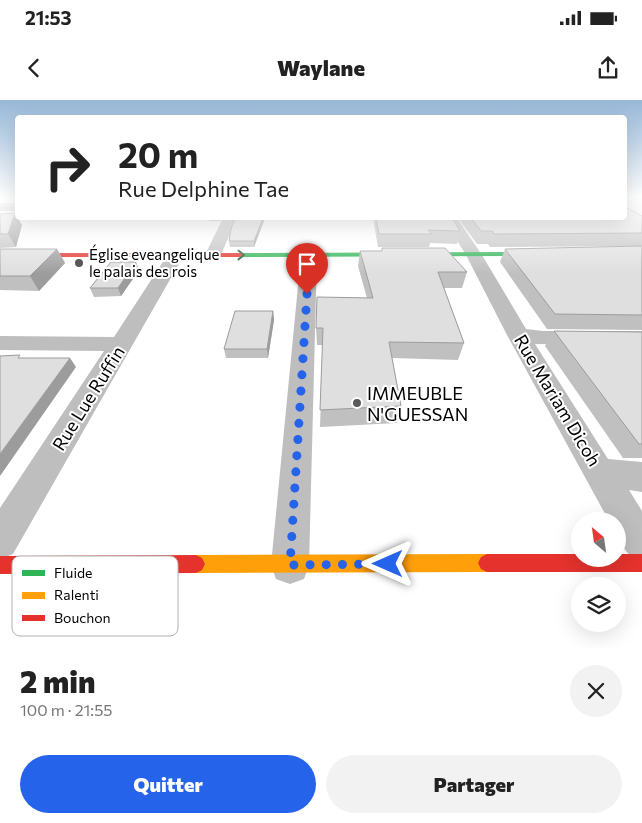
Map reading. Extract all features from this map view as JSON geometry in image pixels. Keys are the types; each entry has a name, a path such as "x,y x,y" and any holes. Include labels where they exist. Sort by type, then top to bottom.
{"street":[{"path":"213,255 228,223"},
{"name":"Rue Mariam Dicoh","path":"453,223 474,255 518,335 642,544"},
{"path":"0,255 553,254"},
{"name":"Rue Lue Ruffin","path":"0,541 176,255"},
{"path":"290,565 309,255"},
{"path":"518,335 543,338 642,338"},
{"path":"0,344 122,344"},
{"path":"601,472 642,477"},
{"path":"178,565 642,563"}],"building":[{"path":"0,223 12,223 8,234 0,234"},
{"path":"233,223 261,223 254,241 229,241"},
{"path":"377,223 455,223 460,231 428,230 432,234 379,234"},
{"path":"475,223 642,223 642,233 494,234 493,231 481,231"},
{"path":"642,246 642,315 555,314 505,249"},
{"path":"382,248 445,248 467,272 438,272 464,343 389,342 401,406 320,410 323,328 316,328 317,297 373,298 360,251 382,251"},
{"path":"0,249 57,249 30,276 0,276"},
{"path":"111,262 136,262 118,288 90,288"},
{"path":"235,311 273,311 267,349 224,349"},
{"path":"554,331 642,332 642,444 639,444"},
{"path":"20,355 18,358 70,358 0,454 0,356"}],"traffic: fast":[{"path":"241,255 541,254"}],"traffic: slow":[{"path":"196,564 487,563"}],"traffic: jam":[{"path":"0,255 241,255"},
{"path":"487,563 642,563"},
{"path":"178,564 196,564"},
{"path":"0,565 12,565"}],"place":[{"name":"Église eveangelique le palais des rois","path":"79,263"},
{"name":"IMMEUBLE N'GUESSAN","path":"357,403"}],"route":[{"path":"307,294 290,565 388,564"}]}
